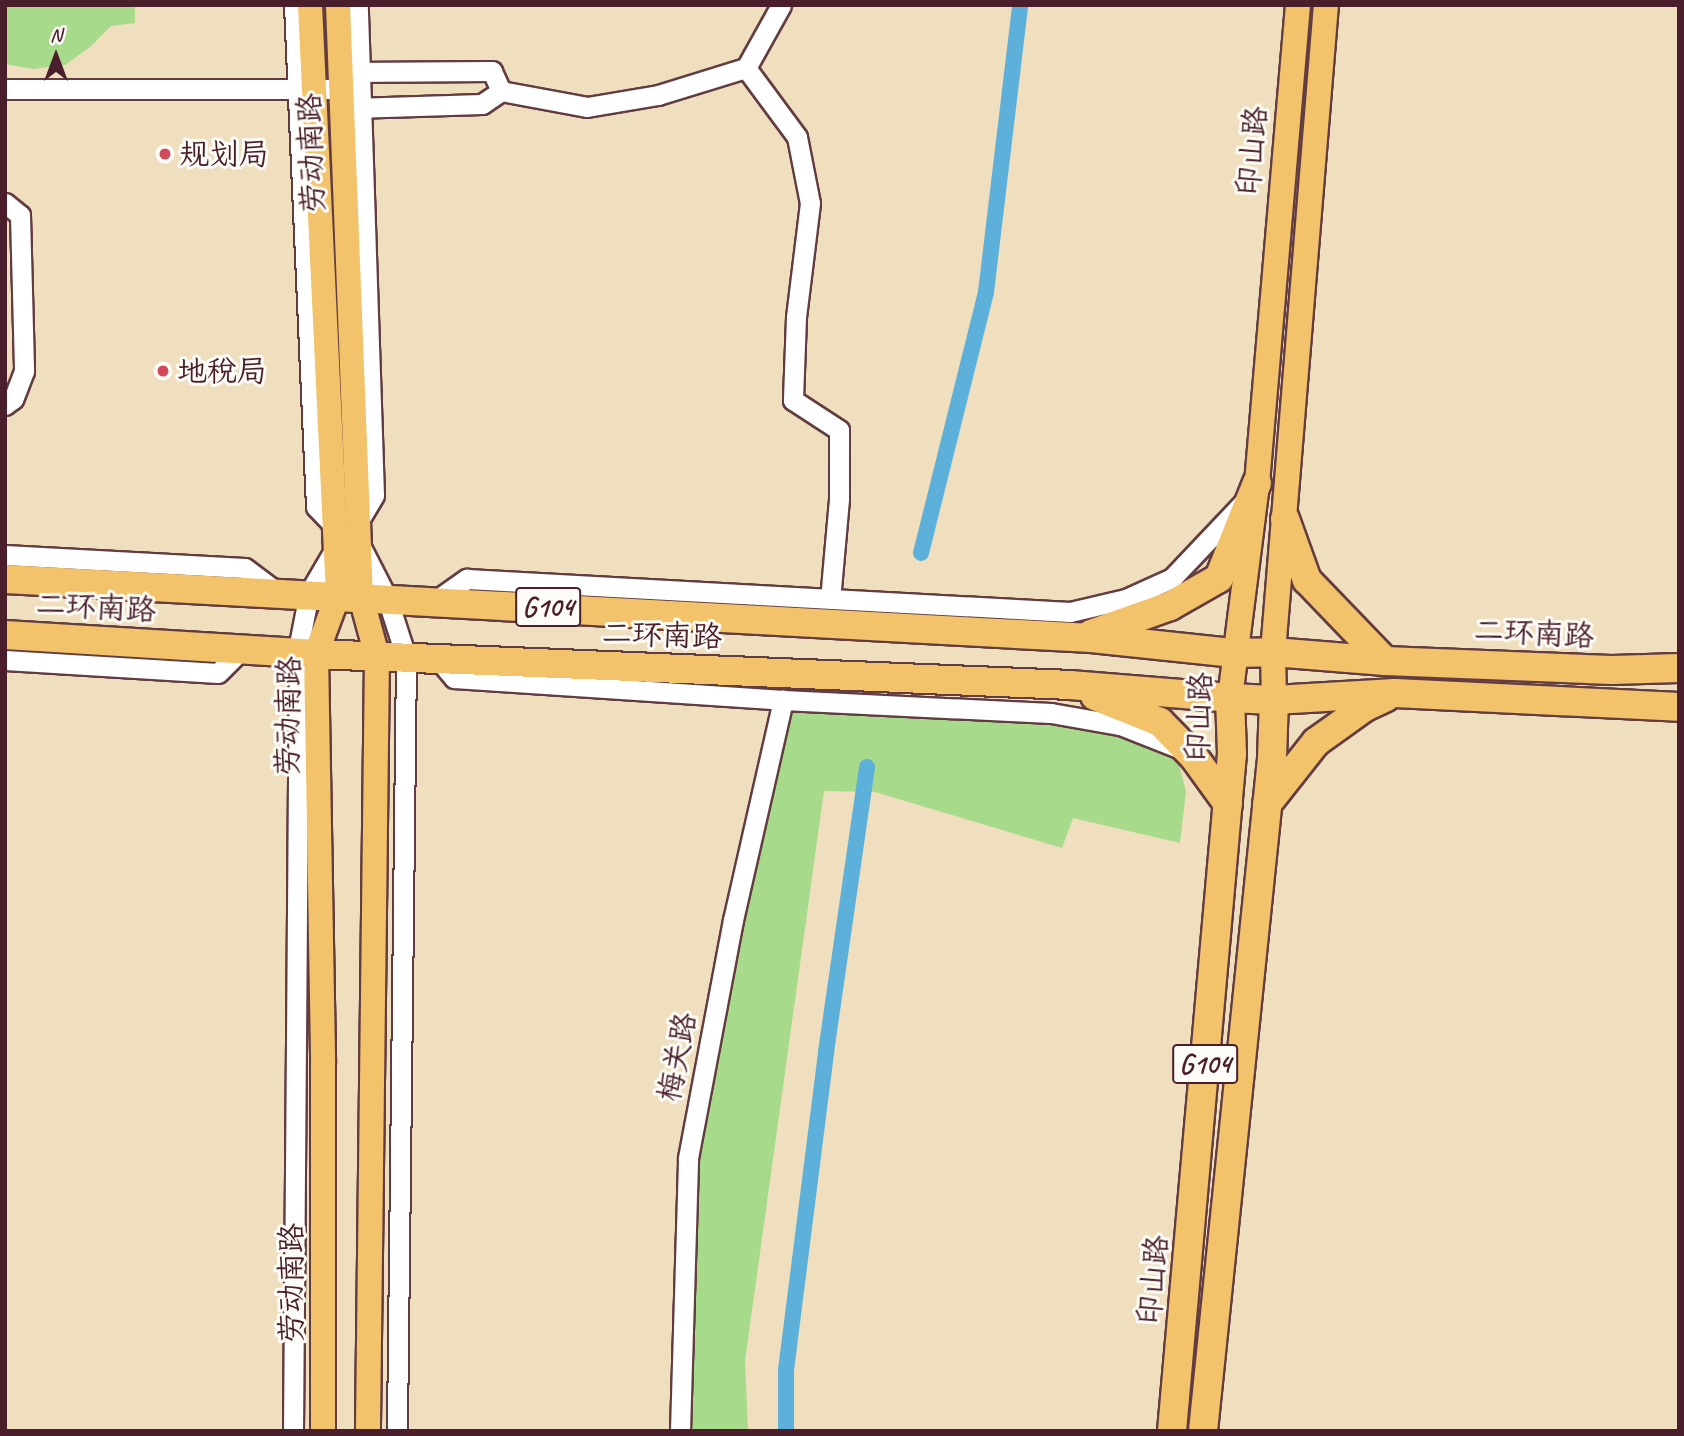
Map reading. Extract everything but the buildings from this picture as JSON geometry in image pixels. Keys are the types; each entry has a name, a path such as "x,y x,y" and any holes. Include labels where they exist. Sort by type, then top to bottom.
{"highway":[{"path":"1081,638 1170,606 1219,578 1255,487"},
{"path":"1285,519 1307,580 1385,661"},
{"name":"二环南路","path":"5,579 309,593 1081,638 1234,653 1273,652"},
{"name":"二环南路","path":"5,635 308,654 1070,685 1274,700"},
{"name":"G104","path":"1273,652 1385,661"},
{"name":"二环南路","path":"1385,661 1612,670 1679,668"},
{"path":"1070,685 1160,722 1188,751 1228,804"},
{"path":"1267,804 1316,742 1366,707 1395,693"},
{"name":"G104","path":"1274,700 1395,693 1679,706"},
{"name":"印山路","path":"1172,1431 1232,754 1230,698"},
{"name":"印山路","path":"1203,1431 1267,804 1274,700"}],"main road":[{"name":"劳动南路","path":"310,5 307,88 347,535 377,656 368,1431"},
{"name":"劳动南路","path":"338,5 349,90 347,535"},
{"name":"印山路","path":"1230,698 1255,487 1298,5"},
{"name":"印山路","path":"1274,700 1273,652 1326,5"},
{"name":"劳动南路","path":"323,1431 323,1063 308,654 362,597"}],"street":[{"path":"294,5 307,88"},
{"path":"349,90 358,5"},
{"path":"5,89 307,88 482,103 501,90 587,107 658,96 746,68 781,5"},
{"path":"746,68 797,137 810,203 796,317 793,400 839,430 839,499 830,599"},
{"path":"349,90 492,71 501,90"},
{"path":"5,203 20,215 14,330 24,370 13,399 5,405"},
{"path":"435,601 467,579 1070,612 1126,599 1172,578 1255,487"},
{"path":"293,1431 309,593 347,535"},
{"path":"5,555 245,568 277,592"},
{"path":"362,597 407,657 397,1431"},
{"path":"5,660 218,673 242,649"},
{"path":"438,659 454,678 783,701 1052,713 1120,725 1188,751"},
{"name":"梅关路","path":"680,1431 688,1158 733,920 783,701"}],"green space":[{"path":"5,5 135,5 135,23 111,26 90,47 65,65 33,69 5,64"},
{"path":"783,700 1052,713 1174,746 1186,791 1180,843 1073,818 1062,848 875,792 824,791 745,1361 748,1431 680,1431 688,1158"}],"waterway":[{"path":"921,553 986,292 1020,5"},
{"path":"786,1431 786,1370 826,1052 867,767"}],"place":[{"name":"规划局","path":"165,154"},
{"name":"地税局","path":"163,371"}]}
